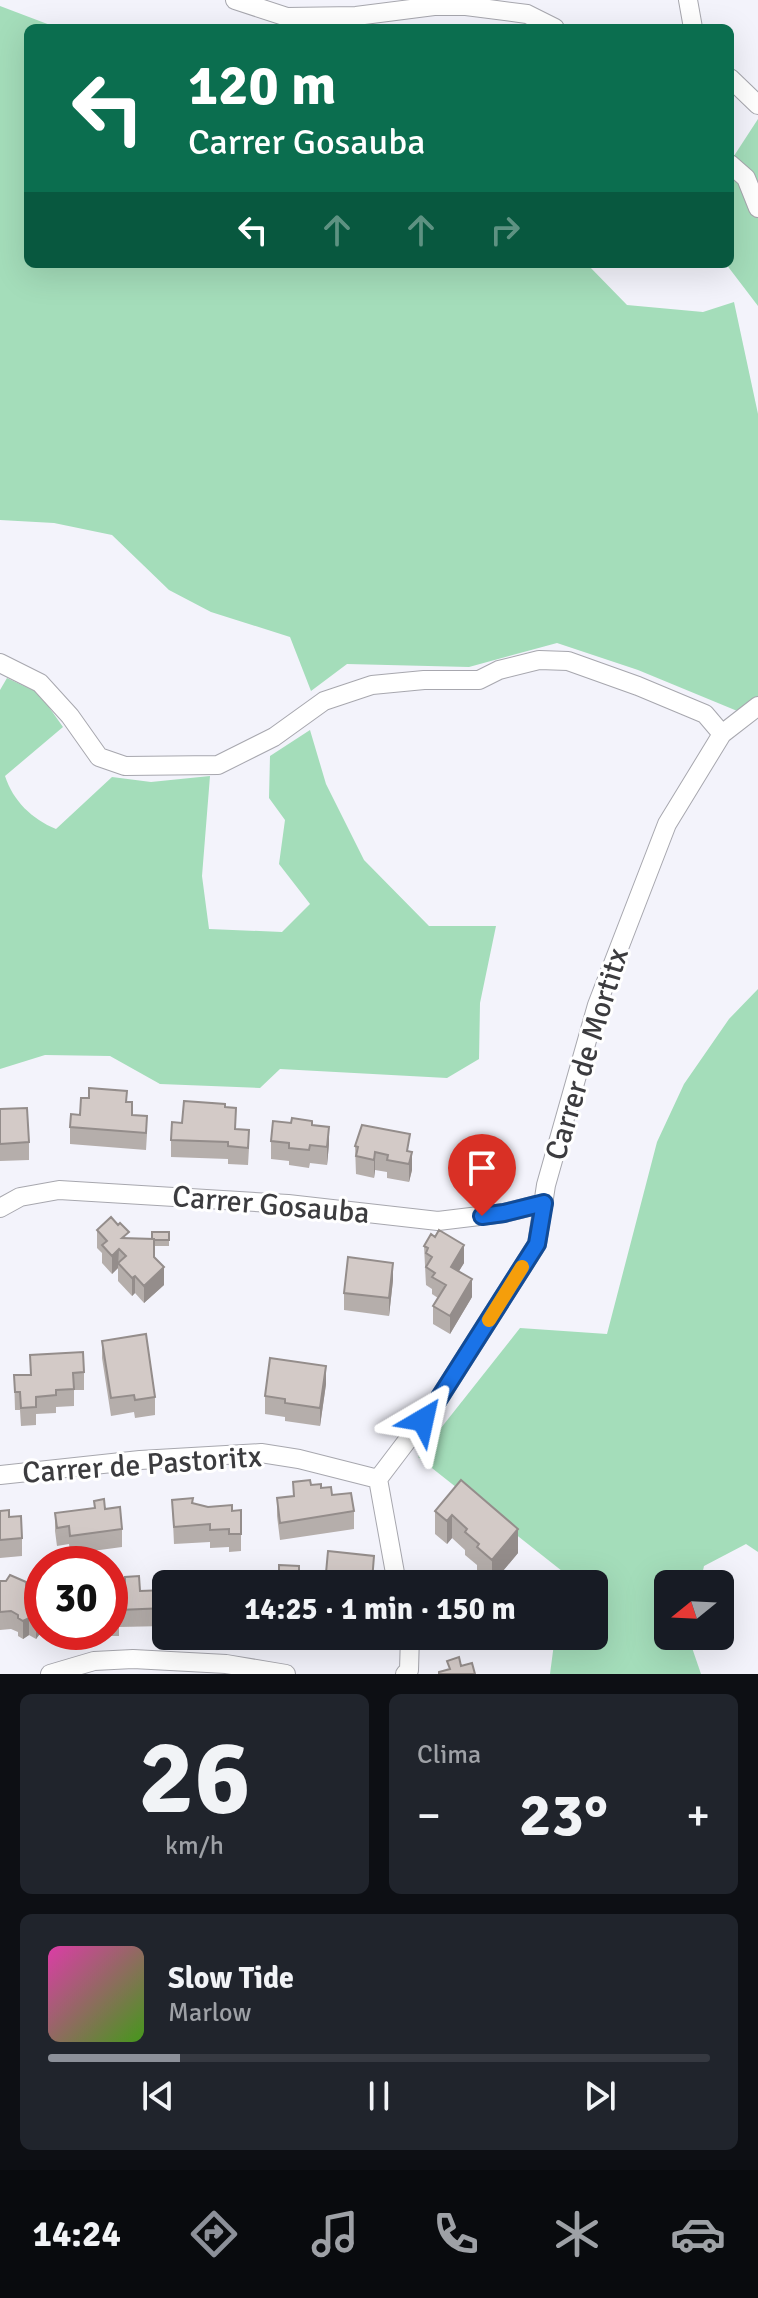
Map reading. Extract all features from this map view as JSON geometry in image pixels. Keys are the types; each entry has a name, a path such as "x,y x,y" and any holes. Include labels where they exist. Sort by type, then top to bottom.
{"street":[{"path":"235,0 287,17 356,16 434,6 466,6 527,14 547,24"},
{"path":"688,0 692,24"},
{"path":"734,82 758,105"},
{"path":"734,168 746,178 758,208"},
{"path":"0,663 40,683 70,716 99,757 125,766 218,765 274,737 324,701 372,685 424,680 479,680 499,670 539,660 568,661 638,686 705,714 722,734"},
{"name":"Carrer de Mortitx","path":"378,1479 438,1400 537,1244 544,1203 597,1005 667,824 722,734 758,706"},
{"name":"Carrer Gosauba","path":"0,1208 20,1197 59,1190 288,1204 438,1221 504,1213 544,1203"},
{"name":"Carrer de Pastoritx","path":"0,1475 99,1463 261,1453 378,1479"},
{"path":"378,1479 394,1570"},
{"path":"405,1674 409,1670 410,1650"},
{"path":"50,1674 94,1661 133,1659 226,1664 286,1674"}],"green space":[{"path":"0,6 47,24 24,24 24,268 591,268 627,305 703,312 734,302 758,414 758,702 747,715 638,670 557,643 469,667 347,664 311,691 290,637 211,612 169,590 112,535 54,523 0,520"},
{"path":"758,119 758,306 729,268 734,268 734,156"},
{"path":"7,678 39,693 63,727 5,776 18,801 47,825 56,829 112,777 151,782 210,776 202,876 209,929 282,932 310,904 279,864 285,820 269,798 270,756 310,730 326,784 364,860 429,926 496,926 480,1003 479,1059 447,1078 280,1069 260,1088 160,1084 110,1056 45,1055 0,1069 0,690"},
{"path":"758,989 758,1552 746,1544 704,1566 703,1570 654,1570 654,1650 693,1650 701,1674 550,1674 553,1650 608,1650 608,1570 561,1570 418,1457 520,1328 607,1334 657,1142 684,1084 729,1019"}],"building":[{"path":"89,1088 127,1091 126,1102 132,1102 132,1115 147,1116 146,1133 70,1127 71,1114 80,1115 81,1098 89,1098"},
{"path":"184,1101 225,1104 225,1107 236,1108 235,1129 249,1130 248,1148 228,1146 228,1142 171,1140 172,1122 182,1123"},
{"path":"27,1108 29,1142 0,1144 0,1109"},
{"path":"292,1118 329,1127 327,1147 310,1145 309,1150 289,1148 289,1143 271,1141 273,1121 291,1123"},
{"path":"362,1125 410,1134 407,1151 412,1152 409,1164 387,1160 388,1155 375,1152 374,1160 356,1156 358,1147 355,1146"},
{"path":"111,1217 129,1232 122,1238 154,1239 154,1257 164,1267 144,1286 118,1263 126,1256 119,1249 112,1256 102,1245 107,1241 97,1230"},
{"path":"439,1230 464,1245 451,1267 472,1279 450,1316 433,1306 446,1285 432,1277 435,1273 426,1267 432,1257 426,1253 428,1248 424,1246 431,1234 435,1237"},
{"path":"152,1232 169,1232 169,1240 154,1240"},
{"path":"348,1257 393,1263 389,1298 344,1293"},
{"path":"146,1334 155,1397 135,1400 134,1395 111,1398 102,1341"},
{"path":"83,1352 84,1372 73,1373 74,1389 56,1390 56,1395 36,1397 36,1407 21,1408 20,1392 15,1392 14,1375 31,1375 30,1355"},
{"path":"270,1358 326,1366 320,1408 285,1403 285,1399 265,1396"},
{"path":"310,1480 311,1485 331,1487 332,1495 351,1493 354,1511 280,1523 277,1498 294,1496 293,1482"},
{"path":"461,1480 518,1529 492,1560 477,1547 479,1544 452,1515 447,1521 435,1511"},
{"path":"193,1498 192,1503 208,1507 232,1505 232,1511 241,1510 241,1534 229,1534 229,1529 210,1530 210,1524 174,1527 172,1500"},
{"path":"104,1499 105,1509 120,1507 122,1529 70,1536 69,1526 57,1528 55,1513 95,1508 94,1501"},
{"path":"9,1510 9,1517 21,1516 22,1538 0,1540 0,1511"},
{"path":"328,1551 374,1556 373,1570 326,1570"},
{"path":"279,1565 299,1566 299,1570 279,1570"},
{"path":"10,1575 24,1581 23,1621 11,1611 0,1612 0,1581 6,1581"},
{"path":"139,1576 140,1591 152,1591 152,1609 128,1610 128,1577"},
{"path":"459,1657 461,1666 472,1663 475,1674 439,1674 450,1669 447,1661"}],"slow traffic":[{"path":"489,1320 522,1267"}],"route":[{"path":"423,1420 537,1244 544,1203 482,1216"}]}
